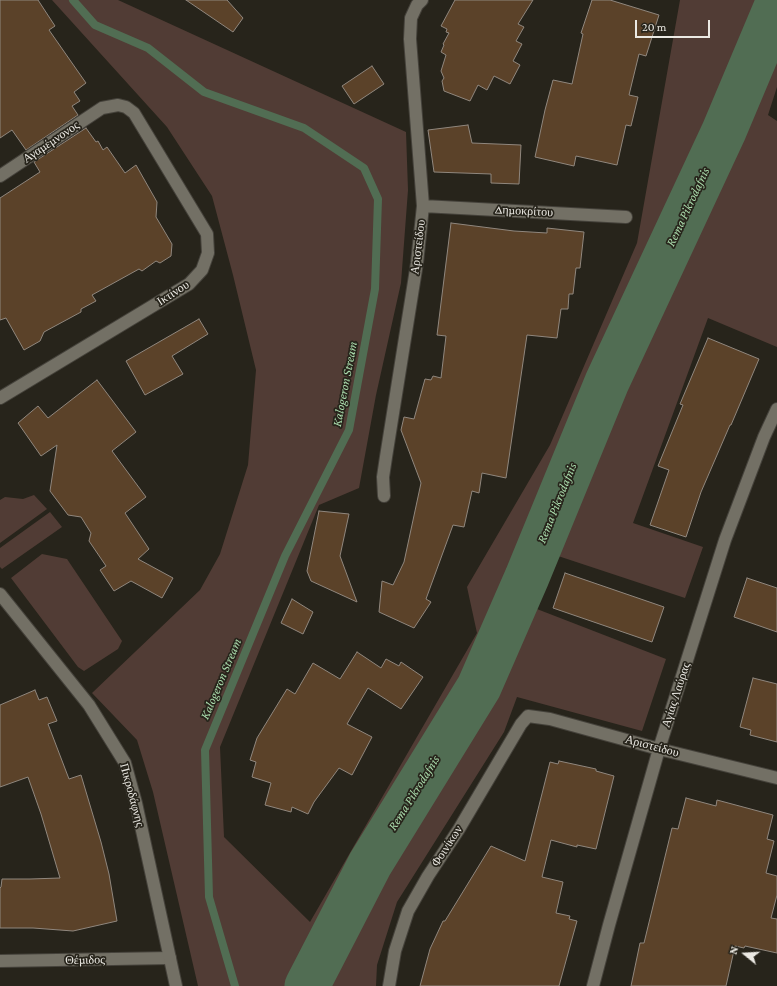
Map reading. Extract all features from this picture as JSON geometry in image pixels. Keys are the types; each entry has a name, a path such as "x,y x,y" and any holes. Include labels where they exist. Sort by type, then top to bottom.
{"street":[{"name":"Αριστείδου","path":"384,496 386,457 417,263 423,206 410,39 411,18 417,5 422,0"},
{"name":"Ικτίνου","path":"0,398 189,284 202,270 208,253 207,234 134,113 126,107 118,105 102,108"},
{"name":"Αγαμέμνονος","path":"0,176 102,108"},
{"name":"Δημοκρίτου","path":"423,206 626,217"},
{"name":"Αγίας Λαύρας","path":"593,986 659,748 726,540 764,437 777,409"},
{"name":"Πικροδάφνης","path":"0,594 89,705 125,763 136,803 176,986"},
{"name":"Αριστείδου","path":"528,716 550,718 777,778"},
{"name":"Φοινίκων","path":"389,986 395,951 408,911 428,876 459,829 521,724 528,716"},
{"name":"Θέμιδος","path":"0,961 170,958"}],"shaded area":[{"path":"52,0 118,0 406,132 408,190 401,283 376,395 359,488 319,505 220,747 224,837 310,922 477,633 467,587 550,445 637,243 680,0 777,0 777,87 768,115 777,121 777,347 708,318 633,523 703,547 685,598 546,552 524,604 666,659 642,731 517,697 504,732 397,902 377,965 376,986 198,986 153,792 137,740 92,693 200,590 220,554 248,465 256,370 212,196 167,127"},
{"path":"34,495 47,509 0,543 0,500 5,497 23,499"},
{"path":"50,512 62,527 2,569 0,567 0,548"},
{"path":"42,554 67,559 122,641 118,649 84,671 78,667 11,578"}],"building":[{"path":"0,0 38,0 55,26 49,30 86,83 74,92 80,101 72,106 78,115 26,150 12,130 0,138"},
{"path":"186,0 227,0 243,18 233,32"},
{"path":"455,0 533,0 518,24 524,27 516,41 522,44 513,61 520,65 510,84 494,76 487,90 478,85 470,101 444,91 442,81 444,78 441,71 446,55 441,52 444,45 443,44 449,33 446,32 447,29 441,26"},
{"path":"592,0 610,0 659,15 646,56 639,54 629,95 638,97 631,126 626,125 617,165 576,156 574,166 535,157 553,80 572,84 583,34 581,33"},
{"path":"372,66 384,84 354,104 342,86"},
{"path":"468,125 472,143 521,145 519,184 491,183 491,174 434,172 428,130"},
{"path":"86,128 96,142 98,141 103,150 107,147 125,173 136,165 157,202 156,217 172,244 171,256 160,263 156,261 142,271 139,269 92,295 96,301 81,309 81,312 44,332 40,341 24,350 6,318 0,320 0,198 40,172 34,162"},
{"path":"451,223 514,231 547,233 547,228 584,232 580,268 576,268 573,294 569,294 568,309 561,309 557,338 527,335 506,478 482,473 479,493 472,491 464,527 453,525 426,599 431,602 414,628 379,612 382,581 393,585 404,562 421,483 401,430 404,417 414,419 425,379 431,380 433,376 441,378 446,336 437,335"},
{"path":"199,319 208,334 172,356 183,374 145,395 126,361"},
{"path":"708,338 759,359 701,492 686,537 650,525 669,470 658,466 683,405 680,404"},
{"path":"97,380 136,432 112,451 146,497 125,513 149,549 138,559 173,578 162,598 131,581 114,591 100,570 106,566 89,541 91,533 81,517 68,515 50,491 57,445 41,456 18,423 38,406 48,418"},
{"path":"319,511 349,514 340,556 357,602 311,581 307,571"},
{"path":"565,573 664,607 652,642 553,608"},
{"path":"747,578 777,588 777,632 734,617"},
{"path":"292,599 313,612 303,634 281,623"},
{"path":"357,652 381,668 386,659 399,666 401,662 423,677 401,709 368,688 347,724 372,737 352,775 339,768 314,802 308,814 292,807 291,812 265,805 271,783 252,777 256,762 250,760 257,738 287,689 295,694 313,663 340,679"},
{"path":"753,678 777,684 777,742 750,735 751,730 740,727"},
{"path":"35,690 39,700 47,697 57,721 48,724 69,779 81,775 109,874 117,921 73,931 33,928 0,928 0,888 2,879 60,878 41,814 28,777 0,787 0,705"},
{"path":"559,761 596,769 596,771 614,776 596,849 577,845 577,847 551,840 542,877 563,882 556,913 570,916 569,919 577,921 559,986 420,986 430,949 443,921 445,921 491,846 525,861 550,762 558,764"},
{"path":"686,798 716,806 717,800 773,815 767,839 774,841 766,873 777,876 777,895 771,918 777,919 777,953 745,946 744,948 735,946 726,986 631,986 640,943 644,943 672,828 678,829"}],"waterway":[{"name":"Kalogeron Stream","path":"73,0 95,25 148,48 204,92 304,128 364,168 378,199 375,289 349,430 285,556 205,750 209,897 235,986"},
{"name":"Rema Pikrodafnis","path":"307,986 370,864 479,687 527,577 607,382 724,131 777,5"}]}
